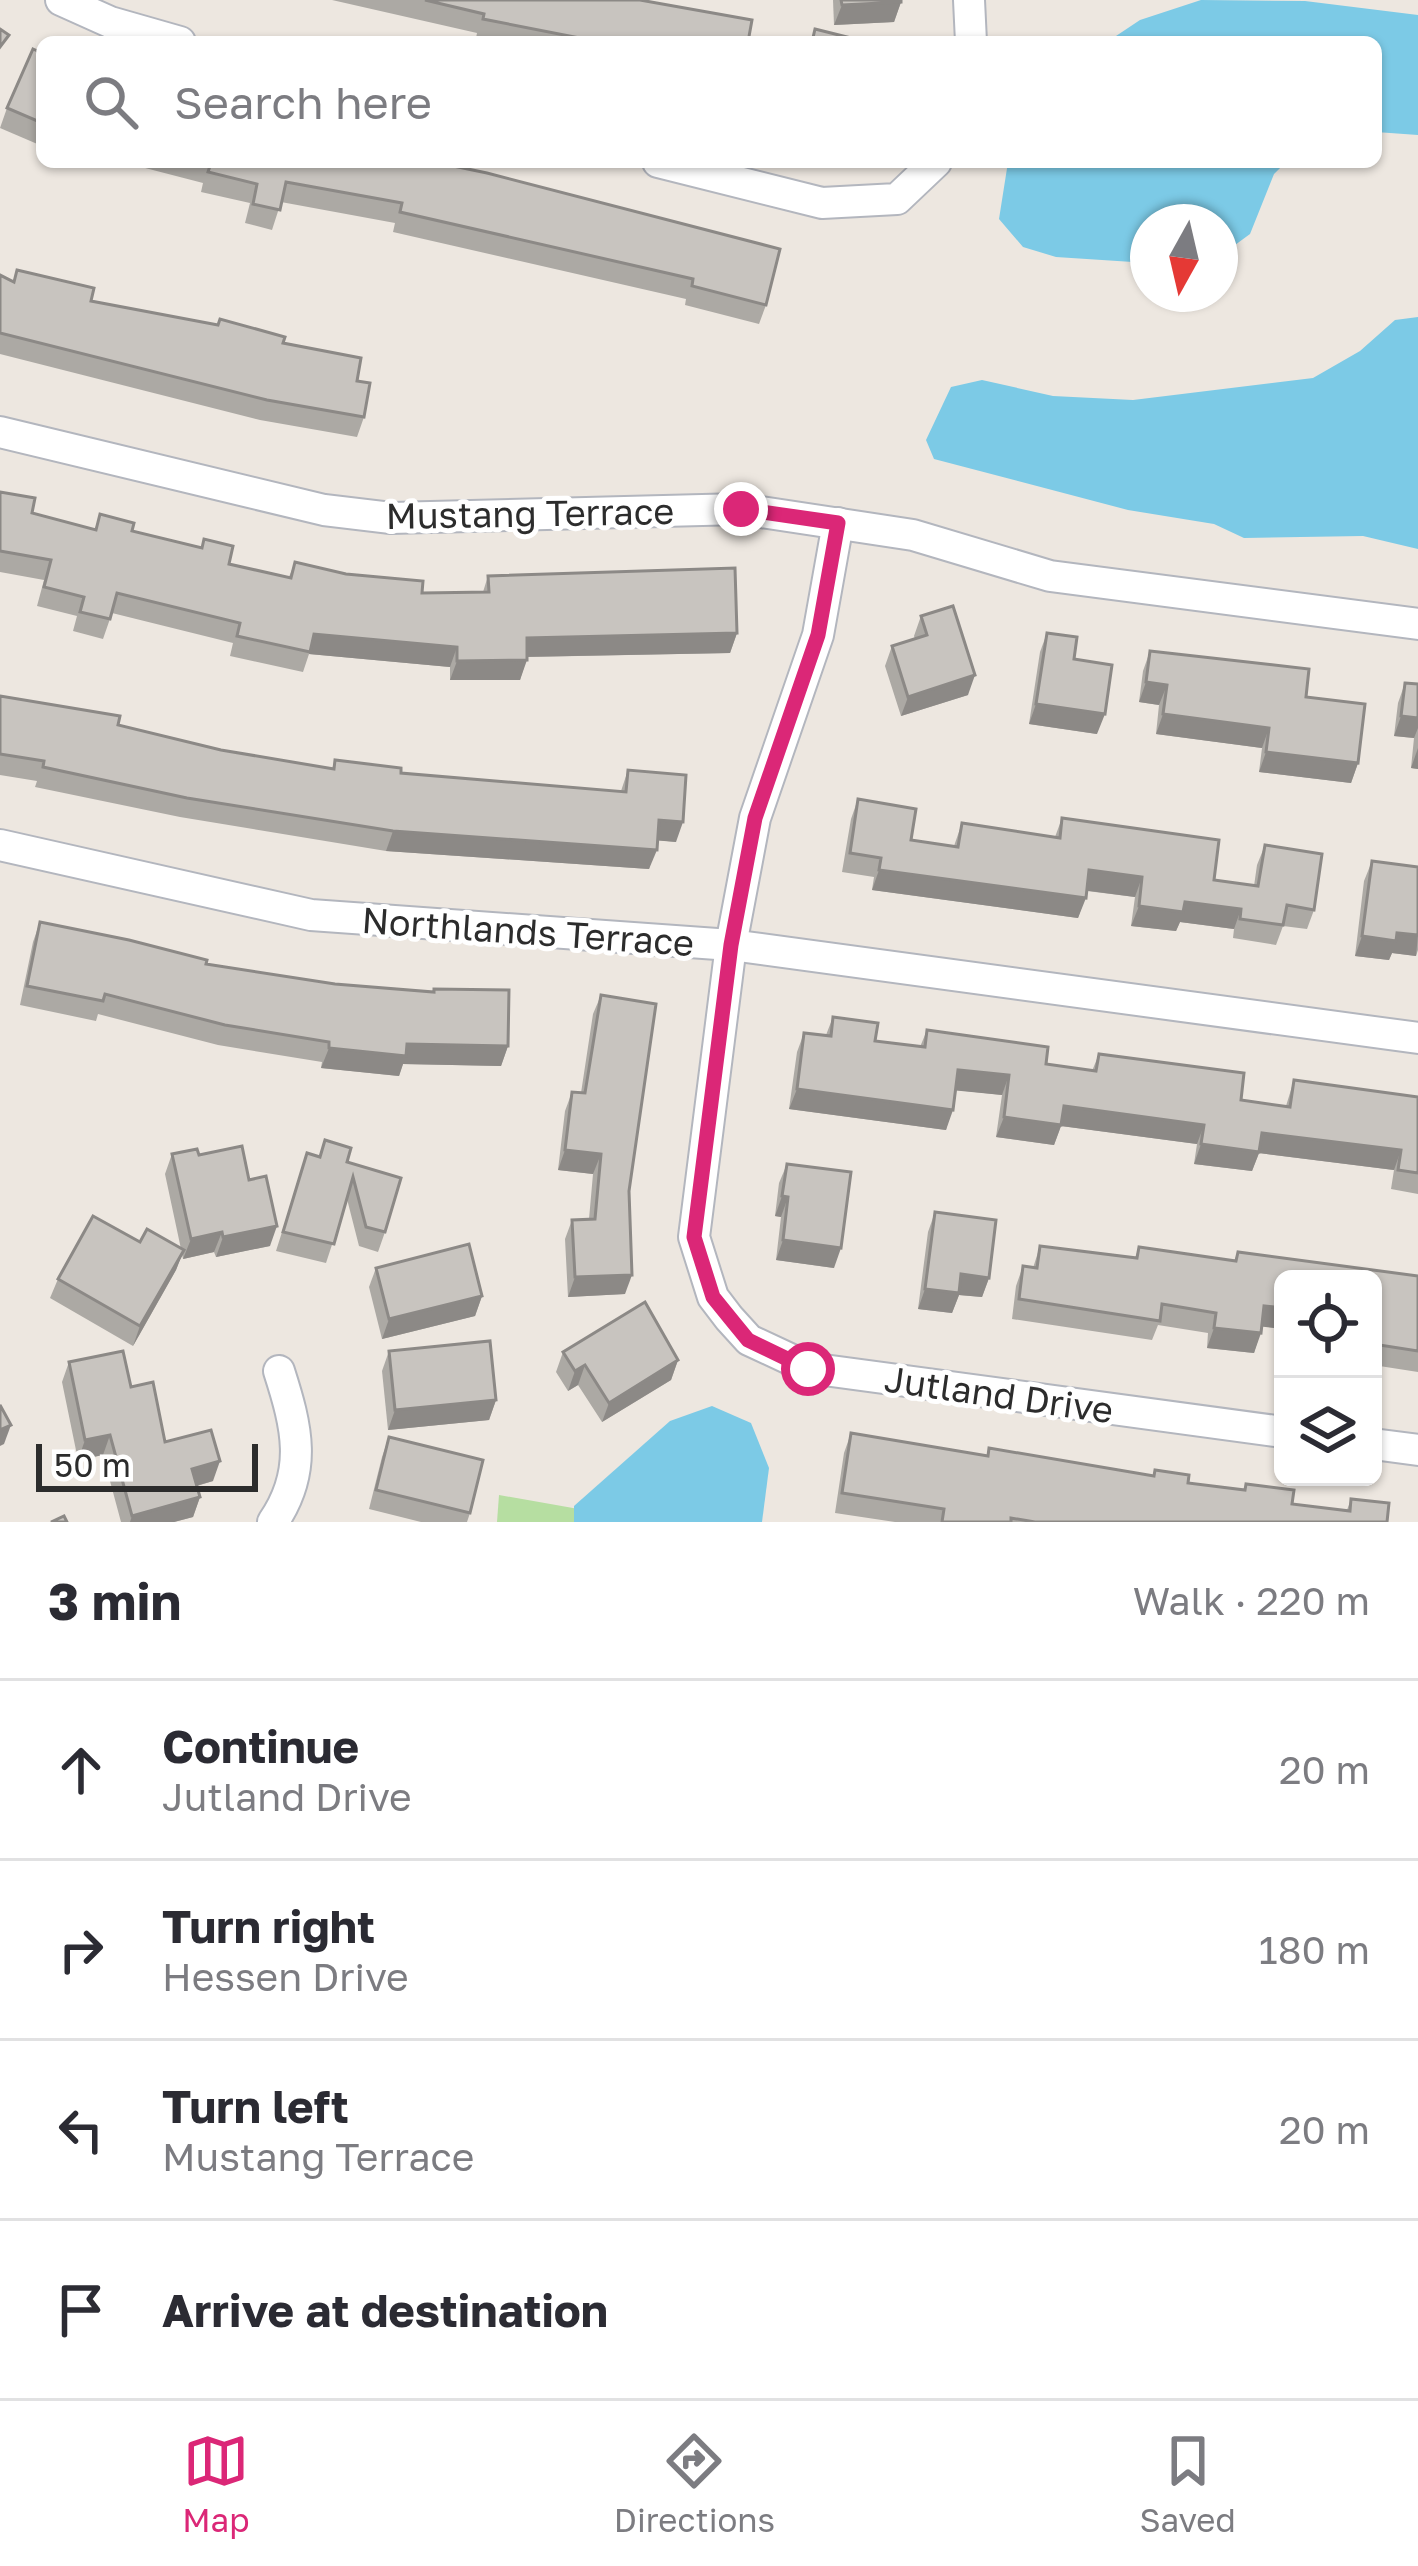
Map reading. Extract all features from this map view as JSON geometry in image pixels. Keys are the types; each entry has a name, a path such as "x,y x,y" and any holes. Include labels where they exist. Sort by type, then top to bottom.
{"street":[{"path":"61,0 110,22 159,36"},
{"path":"970,0 971,36"},
{"path":"682,168 822,203 897,200 930,168"},
{"name":"Mustang Terrace","path":"0,432 324,510 391,518 741,509 913,535 1050,576 1418,624"},
{"path":"731,945 755,818 818,635 838,523"},
{"name":"Northlands Terrace","path":"0,845 311,915 731,945 1418,1038"},
{"name":"Jutland Drive","path":"731,945 694,1237 713,1297 748,1340 808,1369 1274,1431"},
{"path":"273,1522 290,1497 297,1448 279,1371"},
{"path":"1382,1445 1418,1450"}],"green space":[{"path":"499,1495 652,1522 497,1522"}],"water":[{"path":"1201,0 1305,1 1418,15 1418,135 1382,132 1382,36 1116,36 1140,20"},
{"path":"1007,168 1280,168 1250,234 1238,243 1238,204 1130,204 1130,262 1056,257 1023,247 999,219"},
{"path":"1418,317 1418,549 1363,536 1244,538 1214,524 1128,510 934,459 926,440 951,387 982,380 1053,396 1133,400 1313,378 1360,351 1395,320"},
{"path":"712,1406 751,1423 769,1468 762,1522 574,1522 574,1506 670,1421"}],"building":[{"path":"425,0 640,0 752,20 749,36 569,36 483,19 484,14"},
{"path":"841,0 901,0 901,2 842,5"},
{"path":"815,29 843,36 813,36"},
{"path":"33,49 36,50 36,120 7,108"},
{"path":"209,168 463,168 780,249 766,305 692,286 693,279 400,212 402,203 286,182 280,210 253,204 257,184 208,172"},
{"path":"17,270 94,288 91,301 218,325 220,319 285,337 283,343 361,358 357,381 370,383 364,417 267,400 0,333 0,275 14,282"},
{"path":"0,492 35,498 32,513 96,530 100,514 134,523 132,531 202,548 204,539 233,546 229,564 291,578 295,562 346,574 423,581 422,593 489,592 488,576 735,568 737,633 527,638 527,660 457,661 457,647 314,634 310,652 237,636 240,623 117,593 110,619 80,612 84,597 44,587 51,560 0,551"},
{"path":"953,606 975,675 908,697 892,646 927,635 921,616"},
{"path":"1047,633 1077,637 1074,659 1112,665 1105,714 1036,704"},
{"path":"1150,651 1309,669 1306,697 1365,704 1358,763 1266,752 1269,728 1163,714 1167,685 1146,682"},
{"path":"1405,683 1418,684 1418,718 1401,716"},
{"path":"0,696 120,716 118,725 221,750 334,769 335,760 401,768 401,773 626,792 628,770 686,775 683,822 659,820 657,850 393,831 187,798 0,754"},
{"path":"858,799 916,809 911,840 958,847 962,823 1060,838 1062,818 1219,840 1214,880 1258,886 1265,845 1322,854 1314,910 1287,905 1283,925 1240,919 1241,909 1185,902 1183,912 1139,906 1142,877 1089,870 1086,898 879,870 881,858 850,853"},
{"path":"1372,861 1418,867 1418,935 1397,933 1396,941 1362,936"},
{"path":"40,922 129,940 207,960 206,964 335,984 434,992 509,990 508,1046 407,1044 406,1056 329,1048 329,1042 225,1025 105,994 103,1001 27,986"},
{"path":"601,995 656,1004 629,1191 632,1275 575,1277 572,1220 595,1219 601,1154 565,1150 572,1092 585,1093"},
{"path":"833,1017 878,1023 875,1041 925,1047 927,1030 1048,1047 1046,1064 1096,1071 1099,1054 1244,1073 1241,1100 1290,1107 1294,1080 1418,1097 1418,1173 1398,1170 1401,1150 1262,1133 1259,1152 1201,1144 1204,1125 1064,1106 1061,1125 1004,1117 1009,1075 958,1070 953,1110 797,1089 804,1033 831,1036"},
{"path":"325,1140 351,1148 347,1162 401,1178 385,1232 366,1227 353,1177 334,1244 283,1232 307,1153 320,1157"},
{"path":"242,1146 249,1180 266,1176 277,1226 191,1239 172,1154 197,1149 199,1155"},
{"path":"787,1164 851,1172 841,1248 783,1240"},
{"path":"935,1212 996,1220 989,1278 961,1274 959,1293 925,1289"},
{"path":"93,1216 140,1242 147,1229 184,1250 140,1326 58,1279"},
{"path":"469,1244 482,1296 389,1319 376,1268"},
{"path":"1040,1246 1137,1258 1139,1247 1236,1261 1238,1252 1373,1270 1274,1270 1274,1307 1264,1306 1261,1333 1214,1328 1216,1313 1162,1304 1160,1321 1019,1299 1023,1266 1037,1268"},
{"path":"1382,1271 1418,1276 1418,1351 1382,1345"},
{"path":"645,1302 678,1360 609,1403 585,1365 575,1371 563,1352"},
{"path":"490,1341 496,1400 395,1410 389,1351"},
{"path":"123,1351 131,1387 153,1382 165,1442 211,1430 220,1461 192,1469 200,1497 132,1516 110,1435 85,1440 69,1362"},
{"path":"0,1405 11,1425 0,1430"},
{"path":"851,1433 988,1456 989,1448 1154,1476 1155,1470 1189,1475 1188,1483 1294,1490 1292,1504 1350,1511 1351,1499 1389,1503 1387,1522 1035,1522 1011,1518 1011,1522 942,1522 944,1509 842,1493"},
{"path":"389,1437 483,1460 470,1513 376,1490"}],"route":[{"path":"741,509 838,523 818,635 755,818 731,945 694,1237 713,1297 748,1340 808,1369"}]}
